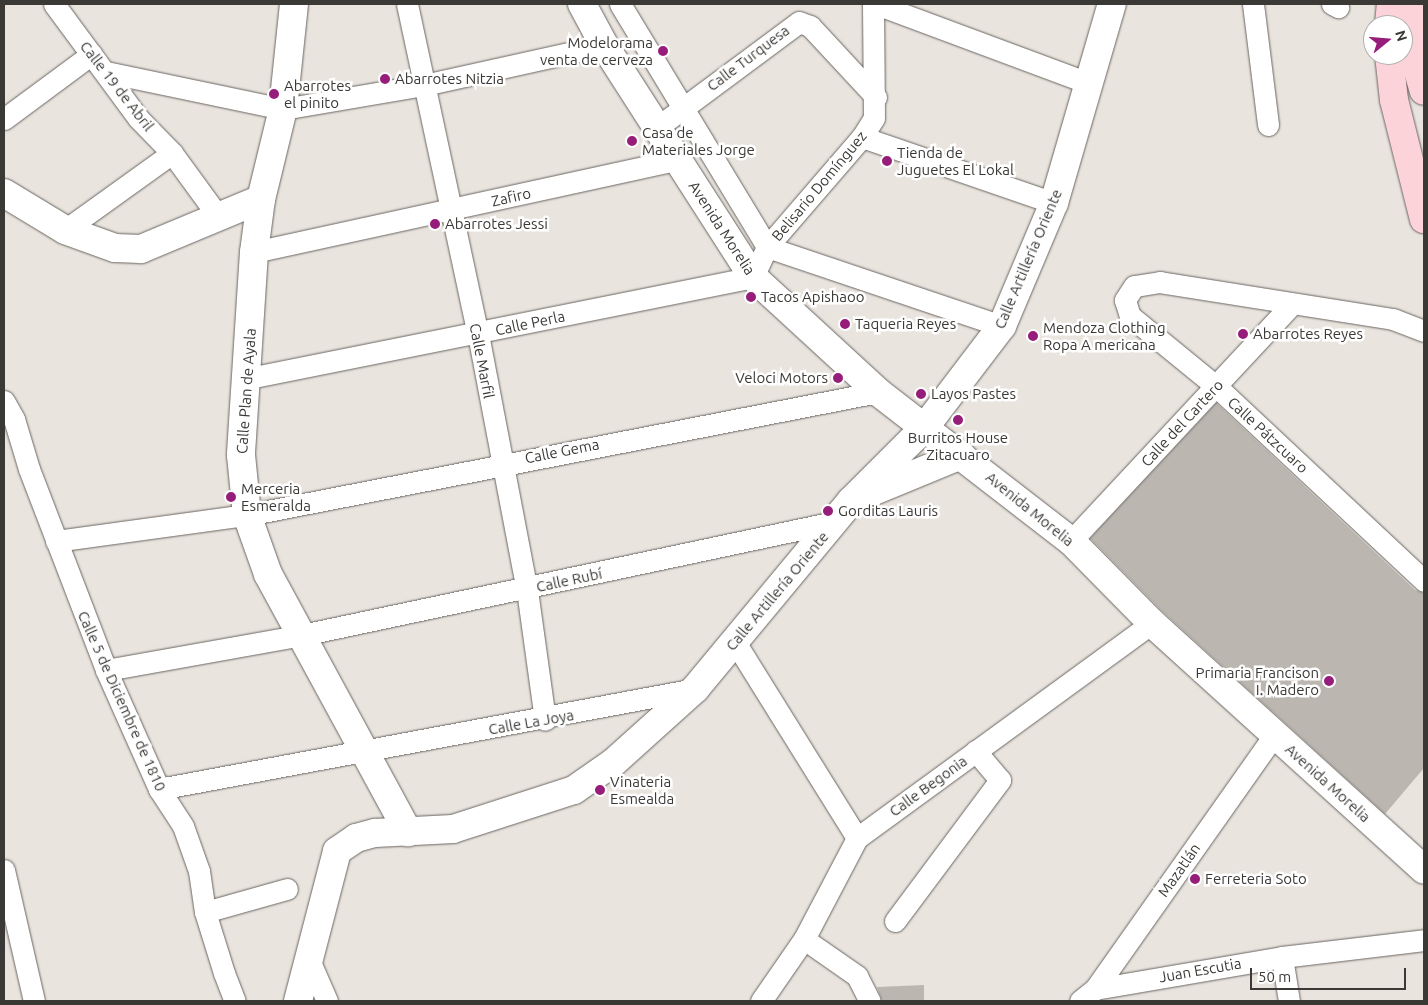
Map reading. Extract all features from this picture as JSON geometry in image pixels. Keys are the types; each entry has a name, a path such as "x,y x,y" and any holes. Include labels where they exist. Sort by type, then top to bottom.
{"main road":[{"path":"1412,4 1414,57 1424,91"},
{"path":"1390,65 1394,100 1424,219"},
{"path":"1400,65 1400,74 1424,152"}],"street":[{"name":"Calle 19 de Abril","path":"54,4 106,72 138,118 172,153 218,216"},
{"name":"Calle Plan de Ayala","path":"294,4 283,109 261,199 254,252 249,378 241,455 248,515 268,574 408,832"},
{"name":"Calle Marfil","path":"407,4 450,211 478,334 501,463 527,590 545,720"},
{"name":"Avenida Morelia","path":"582,4 604,46 659,126 753,277 878,392 1071,540 1152,623 1424,870"},
{"path":"620,4 767,247 1002,326"},
{"path":"875,4 1090,84"},
{"name":"Belisario Domínguez","path":"753,277 767,247 862,137 874,118 876,97 875,4"},
{"name":"Calle Artillería Oriente","path":"298,1001 310,962 337,851 356,838 375,833 452,829 574,790 614,762 696,689 842,511 925,427 1002,326 1054,203 1112,4"},
{"path":"1253,4 1268,125"},
{"name":"Calle Turquesa","path":"659,126 799,22 810,26 876,97"},
{"path":"106,72 283,109 424,85 604,46"},
{"path":"4,120 92,54"},
{"path":"862,137 1054,203"},
{"path":"65,230 172,153"},
{"name":"Zafiro","path":"254,252 450,211 679,159"},
{"path":"4,193 65,230 115,248 141,249 261,199"},
{"name":"Calle Perla","path":"249,378 478,334 753,277"},
{"name":"Calle Pátzcuaro","path":"1291,304 1160,282 1134,286 1125,300 1130,316 1216,387 1424,581"},
{"path":"1291,304 1393,319 1424,331"},
{"name":"Calle del Cartero","path":"1071,540 1216,387 1291,304"},
{"name":"Calle Gema","path":"56,541 248,515 501,463 878,392"},
{"name":"Calle 5 de Diciembre de 1810","path":"4,401 14,419 56,541 106,670 159,789 183,826 199,871 206,912 236,1001"},
{"path":"842,511 961,455"},
{"name":"Calle Rubí","path":"106,670 302,636 527,590 842,511"},
{"name":"Calle Begonia","path":"762,1001 804,939 856,838 1152,623"},
{"path":"735,642 856,838"},
{"name":"Calle La Joya","path":"159,789 545,720 696,689"},
{"name":"Mazatlán","path":"1086,997 1274,735"},
{"path":"895,921 1000,780 976,751"},
{"path":"4,870 34,1001"},
{"path":"206,912 288,889"},
{"path":"804,939 857,976 870,1001"},
{"name":"Juan Escutia","path":"1086,997 1282,957 1424,940"},
{"path":"1282,957 1289,1001"},
{"path":"310,962 327,1001"}],"building":[{"name":"Primaria Francison I. Madero","path":"1216,403 1415,590 1424,593 1424,768 1385,814 1163,612 1090,538"},
{"path":"924,985 924,1001 882,1001 877,987"}],"place":[{"name":"Modelorama venta de cerveza","path":"663,51"},
{"name":"Abarrotes Nitzia","path":"385,79"},
{"name":"Abarrotes el pinito","path":"274,94"},
{"name":"Casa de Materiales Jorge","path":"632,141"},
{"name":"Tienda de Juguetes El Lokal","path":"887,161"},
{"name":"Abarrotes Jessi","path":"435,224"},
{"name":"Tacos Apishaoo","path":"751,297"},
{"name":"Taqueria Reyes","path":"845,324"},
{"name":"Abarrotes Reyes","path":"1243,334"},
{"name":"Mendoza Clothing Ropa A mericana","path":"1033,336"},
{"name":"Veloci Motors","path":"838,378"},
{"name":"Layos Pastes","path":"921,394"},
{"name":"Burritos House Zitacuaro","path":"958,420"},
{"name":"Merceria Esmeralda","path":"231,497"},
{"name":"Gorditas Lauris","path":"828,511"},
{"name":"Primaria Francison I. Madero","path":"1329,681"},
{"name":"Vinateria Esmealda","path":"600,790"},
{"name":"Ferreteria Soto","path":"1195,879"}]}
